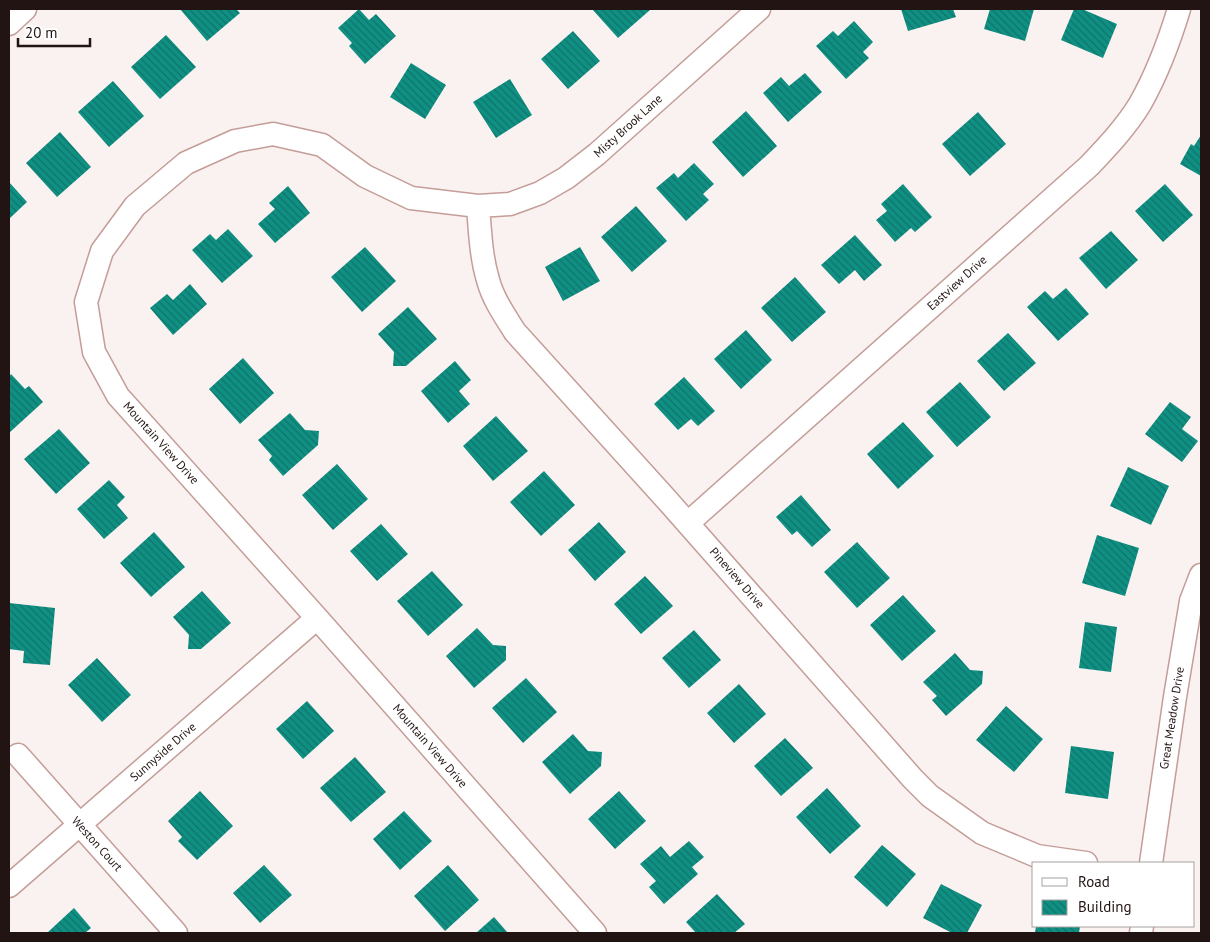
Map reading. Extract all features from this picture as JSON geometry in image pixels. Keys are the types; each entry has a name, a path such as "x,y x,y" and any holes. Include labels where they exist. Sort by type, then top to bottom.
{"street":[{"path":"9,24 25,9"},
{"name":"Misty Brook Lane","path":"478,206 510,204 540,193 566,178 597,154 759,9"},
{"name":"Eastview Drive","path":"688,523 1089,166 1114,140 1139,106 1157,72 1179,9"},
{"name":"Mountain View Drive","path":"478,206 411,198 365,176 322,145 273,134 235,141 186,163 135,206 102,251 86,302 94,352 118,396 318,618 595,933"},
{"name":"Pineview Drive","path":"478,206 481,246 488,281 497,303 515,332 688,523 913,779 930,796 982,833 1037,856 1079,862"},
{"name":"Great Meadow Drive","path":"1151,862 1191,601 1201,575"},
{"name":"Sunnyside Drive","path":"9,886 318,618"},
{"name":"Weston Court","path":"18,755 176,933"}],"building":[{"path":"180,9 236,9 240,13 207,41"},
{"path":"359,9 369,20 376,14 396,36 365,64 349,46 352,43 338,28"},
{"path":"592,9 648,9 650,10 618,38"},
{"path":"901,9 953,9 956,17 908,31"},
{"path":"990,9 1034,9 1025,41 984,29"},
{"path":"1074,9 1082,9 1117,24 1103,58 1061,40"},
{"path":"854,21 873,42 863,52 869,58 846,79 816,46 833,31 838,36"},
{"path":"573,31 600,61 568,89 541,59"},
{"path":"166,35 196,67 160,99 131,67"},
{"path":"411,63 446,85 425,119 390,97"},
{"path":"805,73 822,92 788,122 763,93 781,77 789,86"},
{"path":"510,79 532,115 496,138 473,102"},
{"path":"113,81 144,116 109,147 78,112"},
{"path":"746,111 777,146 743,177 712,142"},
{"path":"978,112 1006,144 970,176 942,144"},
{"path":"60,132 91,167 57,197 26,163"},
{"path":"1201,135 1201,176 1180,164 1191,144 1194,146"},
{"path":"694,163 714,184 703,194 709,200 686,221 656,188 674,173 678,178"},
{"path":"9,182 27,202 9,219"},
{"path":"903,184 932,217 915,232 911,228 895,242 876,220 887,211 881,204"},
{"path":"1165,184 1193,215 1163,242 1135,211"},
{"path":"288,186 310,213 275,243 258,224 275,209 269,203"},
{"path":"636,206 667,241 632,272 601,237"},
{"path":"228,229 253,256 222,283 192,250 210,234 216,240"},
{"path":"1111,231 1138,260 1106,289 1079,258"},
{"path":"855,235 882,265 864,281 855,270 839,284 821,265"},
{"path":"365,247 396,281 362,312 331,277"},
{"path":"580,247 600,281 563,301 545,267"},
{"path":"795,277 826,312 792,342 761,308"},
{"path":"190,284 207,304 173,335 150,308 167,294 173,300"},
{"path":"1066,288 1089,314 1058,341 1027,307 1045,291 1053,299"},
{"path":"408,307 437,339 406,366 393,366 394,352 378,334"},
{"path":"746,330 772,360 741,389 714,359"},
{"path":"1008,333 1036,363 1004,391 977,361"},
{"path":"243,358 274,393 240,424 209,389"},
{"path":"455,361 471,380 459,391 470,404 448,423 421,391"},
{"path":"11,374 25,389 29,386 43,402 9,433 9,377"},
{"path":"684,377 715,411 698,426 691,419 678,430 654,404"},
{"path":"960,382 991,417 957,447 926,412"},
{"path":"1170,402 1191,417 1182,429 1198,441 1182,462 1145,434"},
{"path":"290,413 305,430 319,431 318,445 283,476 269,460 272,456 258,440"},
{"path":"496,416 528,451 493,481 463,446"},
{"path":"903,422 934,456 898,489 867,454"},
{"path":"59,429 90,463 56,494 24,459"},
{"path":"337,464 368,499 333,530 302,495"},
{"path":"1128,467 1169,486 1151,525 1110,506"},
{"path":"544,471 575,505 541,536 510,502"},
{"path":"109,480 125,497 117,505 128,518 104,539 77,509"},
{"path":"801,495 831,530 812,547 797,531 792,535 776,517"},
{"path":"599,522 626,552 595,581 568,550"},
{"path":"381,524 408,554 377,581 350,551"},
{"path":"154,532 185,567 151,597 120,563"},
{"path":"1097,535 1139,548 1125,596 1082,583"},
{"path":"857,542 890,578 857,608 824,572"},
{"path":"432,571 463,605 428,636 397,601"},
{"path":"645,576 673,606 641,634 614,604"},
{"path":"202,591 231,623 201,649 188,649 189,635 173,617"},
{"path":"903,595 936,631 902,661 870,625"},
{"path":"9,603 55,608 50,665 23,663 24,651 9,649"},
{"path":"1085,622 1117,627 1111,672 1079,668"},
{"path":"477,628 493,645 506,646 506,660 474,688 446,656"},
{"path":"694,630 721,660 689,688 662,658"},
{"path":"955,653 970,670 983,671 982,684 946,716 932,700 937,696 923,682"},
{"path":"97,658 131,695 102,722 68,685"},
{"path":"526,678 557,712 523,743 492,708"},
{"path":"739,684 766,714 734,743 707,713"},
{"path":"307,701 334,731 303,759 276,729"},
{"path":"1006,706 1043,739 1014,772 976,740"},
{"path":"573,734 588,751 602,752 601,766 570,794 542,762"},
{"path":"785,738 813,768 781,796 754,766"},
{"path":"1071,746 1114,752 1108,799 1065,793"},
{"path":"355,757 386,792 351,822 320,788"},
{"path":"827,788 861,826 830,854 796,817"},
{"path":"200,791 233,826 197,860 178,841 182,837 168,821"},
{"path":"619,791 646,821 615,849 588,819"},
{"path":"404,811 432,841 400,870 373,839"},
{"path":"689,841 704,857 692,867 698,874 664,904 649,887 656,881 640,864 661,846 670,857"},
{"path":"882,845 916,874 887,907 854,877"},
{"path":"264,865 292,895 260,923 233,893"},
{"path":"448,865 479,900 445,931 414,896"},
{"path":"941,884 982,905 967,933 952,933 923,918"},
{"path":"717,894 745,924 734,933 696,933 686,922"},
{"path":"74,908 91,928 85,933 48,932"},
{"path":"494,917 508,933 476,933"},
{"path":"1036,927 1080,927 1079,933 1035,933"}]}
